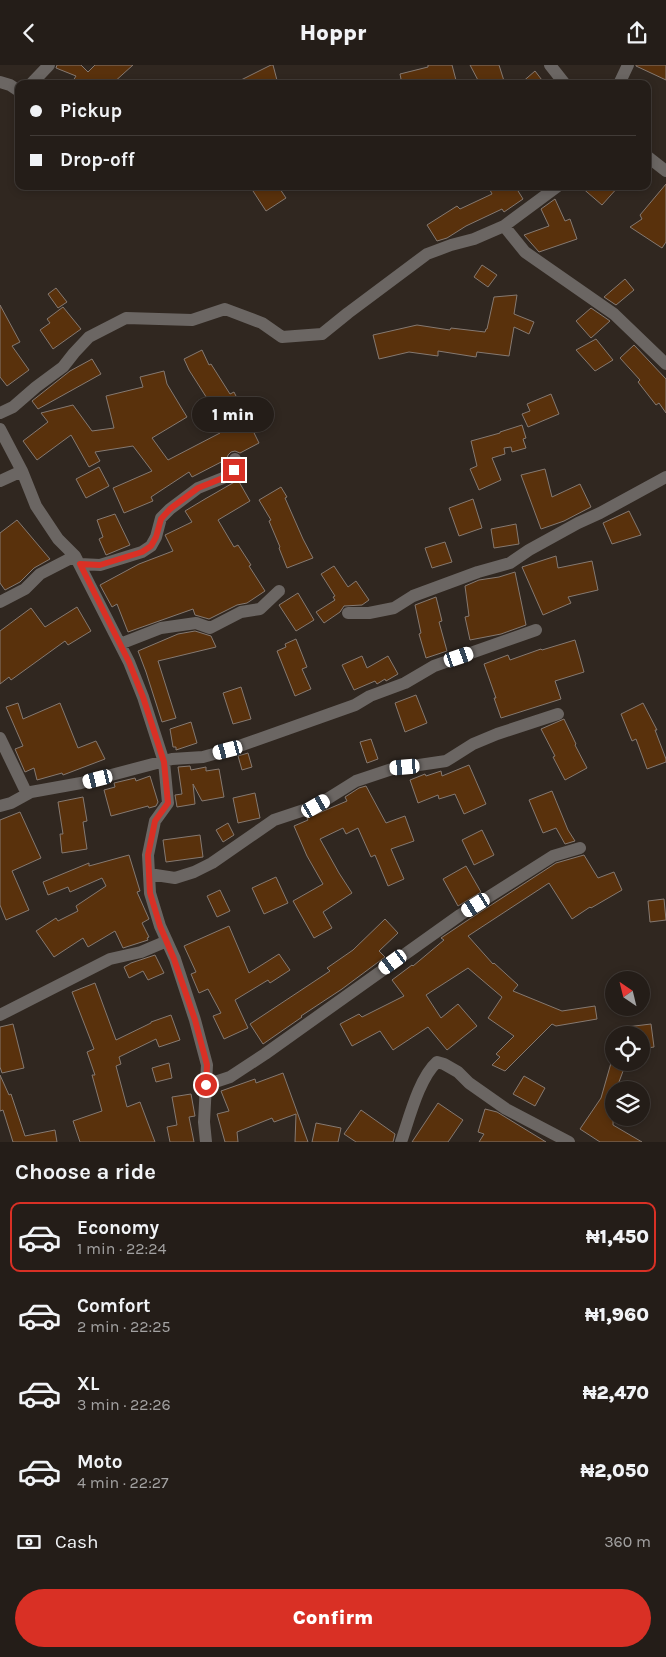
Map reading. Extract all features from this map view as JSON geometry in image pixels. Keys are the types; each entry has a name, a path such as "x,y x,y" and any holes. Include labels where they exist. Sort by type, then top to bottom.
{"street":[{"path":"35,80 49,65"},
{"path":"550,65 561,80"},
{"path":"621,80 628,65"},
{"path":"0,82 15,88"},
{"path":"651,159 666,171"},
{"path":"0,413 13,407 63,367 89,337 126,318 192,320 225,309 262,323 282,337 322,335 348,313 427,254 474,239 504,226 553,190"},
{"path":"504,226 525,252 614,314 666,364"},
{"path":"0,429 22,471 36,506 58,539 77,560 129,662 143,697 164,762 168,803 155,821 148,855 150,893 160,926 174,959 195,1020 207,1065 204,1122 206,1142"},
{"path":"0,602 25,589 40,574 77,560 100,565 142,552 151,546 156,537 161,519 170,509 198,488 223,478 234,470 235,459"},
{"path":"0,481 22,471"},
{"path":"348,613 369,613 394,608 413,596 478,572 510,563 529,550 666,477"},
{"path":"120,644 162,628 196,623 210,628 241,612 260,609 279,591"},
{"path":"0,806 11,803 27,794 81,783 172,759 202,757 228,750 317,720 405,683 434,666 536,630"},
{"path":"149,874 175,878 194,873 212,863 274,820 316,806 356,781 392,769 446,761 473,744 558,714"},
{"path":"0,739 27,794"},
{"path":"206,1085 230,1077 265,1054 460,915 506,885 553,856 580,848"},
{"path":"0,1015 110,959 141,952 167,941"},
{"path":"401,1142 429,1069 437,1062 458,1072 469,1083 506,1109 570,1142"}],"building":[{"path":"57,65 81,65 88,72 95,65 133,65 116,80 74,80 76,76 56,68"},
{"path":"273,65 277,80 241,80"},
{"path":"428,65 452,65 456,80 401,80 400,74 428,67"},
{"path":"470,65 499,65 504,80 478,80"},
{"path":"666,65 666,80 636,66"},
{"path":"535,71 542,80 525,80"},
{"path":"666,184 666,242 662,248 630,227 642,219 640,215"},
{"path":"281,190 286,198 266,211 253,191"},
{"path":"490,190 517,190 523,199 504,212 502,209 466,226 447,238 437,241 427,225 457,206 460,209 492,194"},
{"path":"585,190 615,190 602,205"},
{"path":"555,199 565,221 570,219 577,239 539,252 524,235 549,226 541,209"},
{"path":"482,265 497,275 488,287 474,277"},
{"path":"625,279 634,290 616,305 604,297"},
{"path":"56,288 67,302 58,308 48,294"},
{"path":"517,295 514,314 534,322 529,334 514,327 509,356 477,352 476,357 438,351 438,356 409,352 379,359 373,335 417,325 450,330 451,328 485,332 494,297"},
{"path":"0,305 20,342 12,346 29,370 7,386 0,377"},
{"path":"63,307 81,329 53,349 40,330 50,323 47,319"},
{"path":"591,308 610,321 591,338 576,321"},
{"path":"596,339 613,360 595,371 576,350"},
{"path":"634,345 666,379 666,413 659,403 656,405 638,382 640,380 620,358"},
{"path":"202,350 209,365 211,364 230,394 234,392 259,443 240,453 231,452 227,459 192,477 189,472 151,497 153,501 124,513 113,488 152,471 133,446 95,452 100,461 89,467 71,435 37,460 23,441 48,422 41,413 73,405 92,431 114,428 106,396 143,387 140,377 164,371 167,384 187,417 152,438 168,460 220,433 208,404 210,403 184,359"},
{"path":"92,359 101,374 38,409 32,401 70,371"},
{"path":"551,394 559,414 528,427 522,414 530,411 527,404"},
{"path":"522,425 526,438 523,439 526,448 512,452 511,447 504,448 505,454 492,458 501,480 479,490 470,469 477,466 471,441"},
{"path":"99,467 109,486 86,498 76,479"},
{"path":"545,469 552,497 580,484 591,507 564,521 541,529 521,475"},
{"path":"238,480 250,501 218,520 234,547 238,545 265,591 247,603 237,605 209,619 195,615 193,609 128,632 117,604 112,607 100,585 139,564 173,551 165,535 192,522 185,511"},
{"path":"281,487 313,558 287,568 269,521 271,520 259,500"},
{"path":"473,499 482,528 459,536 449,508"},
{"path":"629,511 641,535 612,544 603,523"},
{"path":"115,514 130,545 106,555 99,539 103,537 97,520"},
{"path":"17,520 50,559 34,568 20,582 5,590 0,583 0,533"},
{"path":"516,524 519,544 494,548 491,529"},
{"path":"445,542 452,562 432,568 425,548"},
{"path":"556,556 558,568 592,561 598,590 568,597 571,603 543,615 522,567"},
{"path":"334,566 348,587 356,581 369,600 362,605 344,606 340,612 324,623 316,612 335,600 333,597 335,596 321,574"},
{"path":"515,572 526,625 501,634 470,640 465,617 469,616 465,586 479,580"},
{"path":"298,593 314,620 296,631 279,605"},
{"path":"436,597 442,621 439,622 447,651 426,658 419,634 421,633 415,605"},
{"path":"77,607 91,631 68,645 65,641 11,680 9,677 0,684 0,631 31,608 45,627"},
{"path":"195,631 211,636 216,647 158,661 176,718 162,722 138,651 178,634"},
{"path":"296,639 307,667 302,669 311,689 295,696 277,651 286,647 285,644"},
{"path":"575,640 584,672 555,681 561,699 501,718 484,664 508,655 510,660"},
{"path":"362,656 367,668 388,656 398,674 386,681 385,679 377,684 375,681 354,690 342,665"},
{"path":"241,687 251,719 233,724 223,693"},
{"path":"416,695 427,723 405,732 395,703"},
{"path":"18,703 23,719 60,703 78,748 96,741 105,759 63,775 62,773 37,780 34,768 25,772 15,749 23,746 6,707"},
{"path":"643,703 657,730 655,730 666,759 666,762 647,769 636,739 632,741 621,714"},
{"path":"564,719 587,768 565,780 541,729"},
{"path":"191,722 197,743 176,750 176,747 173,747 170,729"},
{"path":"371,739 378,759 367,763 360,742"},
{"path":"248,753 252,767 242,770 238,756"},
{"path":"469,765 486,804 464,814 455,794 439,799 438,795 418,803 410,780 425,774 426,776 441,771 442,776"},
{"path":"190,766 191,770 206,767 206,771 219,769 224,797 202,801 193,784 195,804 177,807 175,795 182,794 178,767"},
{"path":"150,776 158,802 156,806 149,808 148,806 111,816 104,790 115,787 114,783 135,778 136,781"},
{"path":"366,786 386,823 405,816 414,841 391,849 404,879 388,886 375,855 371,857 358,828 346,834 343,828 320,839 352,893 323,912 332,928 314,938 293,901 323,884 307,856 294,826 308,820 307,818 347,801 345,797"},
{"path":"552,791 568,830 575,841 565,844 556,828 543,833 529,800"},
{"path":"255,793 260,818 238,823 233,798"},
{"path":"83,797 87,821 83,822 87,849 62,853 60,834 63,834 58,802"},
{"path":"20,812 41,858 12,871 29,910 6,920 0,905 0,820"},
{"path":"228,823 234,835 223,842 216,830"},
{"path":"482,830 494,855 474,865 462,840"},
{"path":"200,835 203,857 166,862 163,840"},
{"path":"129,855 140,891 137,892 149,919 142,923 149,937 147,938 148,940 123,948 115,931 88,947 83,938 54,957 36,931 56,918 58,921 78,911 76,906 106,886 102,878 70,892 68,887 48,895 43,882 89,863 89,866"},
{"path":"584,855 598,878 614,872 622,890 572,919 549,883 468,936 493,964 518,985 513,991 562,1011 595,1006 597,1019 556,1026 552,1024 505,1071 492,1065 500,1057 496,1054 514,1036 488,1018 502,997 468,968 426,995 441,1018 458,1004 477,1026 447,1050 428,1027 393,1050 380,1031 352,1046 340,1024 359,1014 362,1017 404,996 392,980 413,966 444,940 441,938 556,863"},
{"path":"466,866 481,892 458,906 443,879"},
{"path":"276,877 288,903 264,914 252,888"},
{"path":"220,890 230,911 217,917 207,896"},
{"path":"664,899 666,920 650,922 648,901"},
{"path":"385,919 398,933 379,951 385,957 263,1044 250,1024 330,971 327,968 353,950"},
{"path":"229,926 249,973 279,954 290,970 270,983 268,980 235,1000 248,1028 224,1039 213,1016 221,1013 208,989 199,993 191,974 196,972 184,946"},
{"path":"155,955 164,973 148,980 143,971 129,978 124,967"},
{"path":"95,983 116,1040 151,1022 171,1015 180,1040 159,1047 156,1039 119,1057 121,1064 116,1066 127,1107 140,1102 155,1142 80,1142 73,1121 102,1111 92,1075 95,1075 87,1052 94,1049 72,992"},
{"path":"13,1024 24,1068 2,1073 0,1067 0,1027"},
{"path":"651,1024 654,1047 650,1048 650,1026 634,1026"},
{"path":"169,1063 172,1078 156,1082 152,1068"},
{"path":"609,1071 623,1071 619,1081 606,1081"},
{"path":"283,1073 308,1142 295,1142 296,1114 274,1122 272,1118 237,1132 238,1142 225,1142 217,1114 229,1111 221,1091 255,1079 256,1083"},
{"path":"0,1075 9,1095 11,1094 25,1136 55,1130 57,1142 13,1142 3,1110 0,1111"},
{"path":"524,1076 545,1088 535,1106 513,1094"},
{"path":"605,1084 605,1126 615,1126 642,1142 600,1142 580,1129 601,1098"},
{"path":"191,1094 195,1116 189,1117 194,1142 170,1142 167,1127 177,1125 172,1097"},
{"path":"438,1103 463,1120 448,1142 412,1142"},
{"path":"485,1109 497,1112 546,1142 479,1142 484,1134 478,1132"},
{"path":"361,1110 395,1134 393,1142 356,1142 344,1134"},
{"path":"316,1123 341,1128 338,1142 312,1142"}],"route":[{"path":"206,1085 207,1065 195,1020 174,959 160,926 150,893 148,855 155,821 168,803 164,762 143,697 129,662 80,564 100,565 142,552 151,546 156,537 161,519 170,509 198,488 223,478 234,470"}]}
